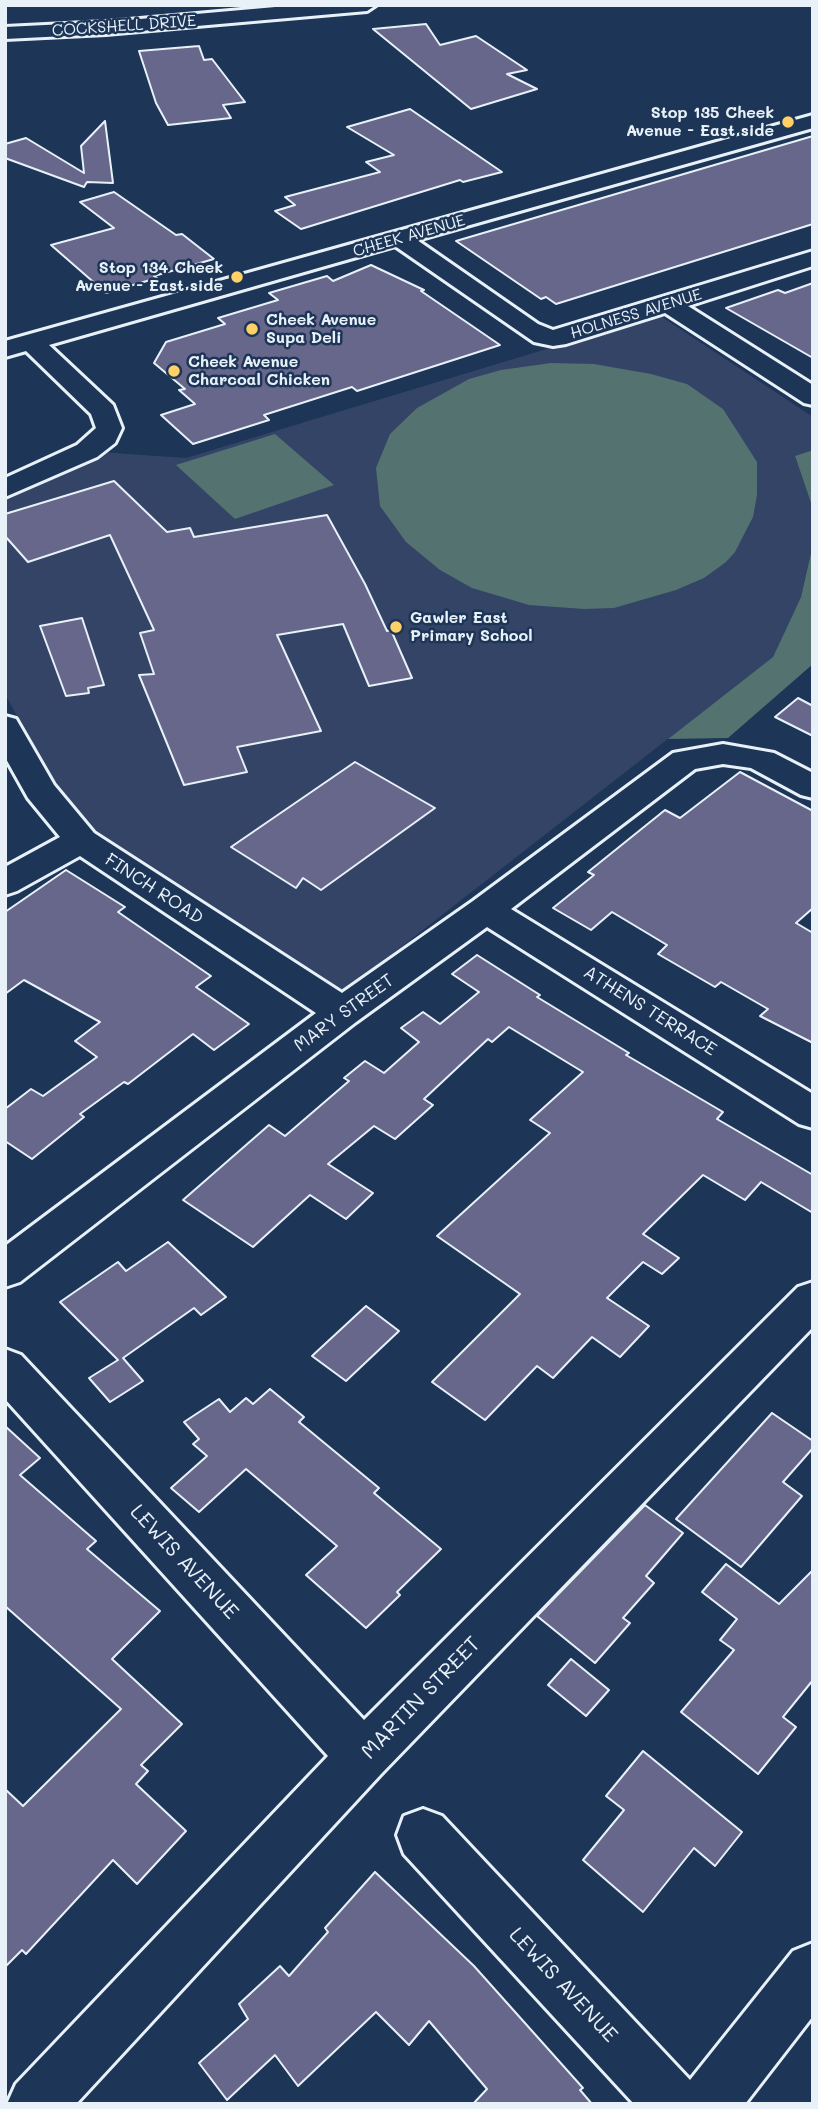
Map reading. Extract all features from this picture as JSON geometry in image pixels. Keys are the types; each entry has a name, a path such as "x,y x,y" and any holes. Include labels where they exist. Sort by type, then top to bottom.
{"street":[{"name":"COCKSHELL DRIVE","path":"5,33 106,28 367,5"},
{"name":"CHEEK AVENUE","path":"5,349 813,121"},
{"name":"HOLNESS AVENUE","path":"400,239 543,337 566,336 813,258"},
{"path":"668,304 813,397"},
{"path":"5,489 87,451 105,437 109,428 104,411 31,342"},
{"name":"FINCH ROAD","path":"5,726 40,790 82,841 343,1012"},
{"name":"MARY STREET","path":"5,1270 343,1012 685,760 723,754 749,757 762,760 813,787"},
{"path":"5,883 46,858 82,841"},
{"name":"ATHENS TERRACE","path":"486,909 813,1113"},
{"name":"MARTIN STREET","path":"36,2104 363,1756 813,1299"},
{"name":"LEWIS AVENUE","path":"5,1368 363,1756"},
{"name":"LEWIS AVENUE","path":"423,1835 673,2104"},
{"path":"708,2104 812,1974"}],"shaded area":[{"name":"Gawler East Primary School","path":"659,315 813,417 813,450 795,456 813,509 813,544 801,597 773,657 342,993 96,837 61,798 5,694 5,497 100,452 186,458"}],"green space":[{"path":"551,363 594,364 651,374 687,384 723,409 757,462 757,495 753,517 735,552 726,562 704,578 676,590 614,608 584,609 529,605 472,588 440,570 406,542 380,506 376,468 390,434 417,408 469,379 501,370"},
{"path":"275,434 334,485 235,519 176,465"},
{"path":"813,450 813,509 795,456"},
{"path":"813,544 813,664 728,738 668,739 773,657 801,597"}],"building":[{"path":"426,24 440,45 476,36 527,70 507,74 537,89 471,109 373,29"},
{"path":"199,46 204,60 212,59 245,102 223,105 231,118 168,125 156,103 139,51"},
{"path":"410,109 502,172 463,182 460,180 301,229 275,211 295,205 285,197 380,172 366,162 394,155 347,127"},
{"path":"105,121 113,183 87,182 84,187 5,158 5,144 26,138 84,173 81,146"},
{"path":"813,136 813,224 556,304 546,297 541,299 456,241"},
{"path":"114,192 176,235 182,234 214,259 106,293 51,245 114,228 80,202"},
{"path":"371,265 424,290 421,291 500,345 357,391 352,387 264,415 269,420 193,444 161,415 195,404 179,390 185,389 154,363 166,342 225,324 218,318 278,300 269,293 327,276 333,281"},
{"path":"813,283 813,358 726,308 778,290 785,293"},
{"path":"114,481 167,532 190,528 194,537 327,515 387,631 391,630 412,678 369,686 343,624 277,635 321,731 237,747 247,772 184,785 139,675 154,674 140,633 154,630 110,535 28,562 5,536 5,514"},
{"path":"82,618 104,685 88,688 89,693 66,696 40,626"},
{"path":"798,698 813,706 813,736 775,717"},
{"path":"355,762 435,808 321,890 303,878 296,888 231,847"},
{"path":"740,772 813,811 813,908 796,923 813,933 813,1043 760,1016 768,1009 721,982 715,987 658,954 667,945 612,912 591,930 553,908 594,875 588,872 665,810 680,818"},
{"path":"66,870 125,907 118,912 211,976 196,987 249,1024 214,1050 193,1034 128,1084 124,1082 80,1114 84,1117 32,1159 5,1141 5,1109 31,1089 43,1096 97,1057 75,1041 100,1022 24,980 5,994 5,912"},
{"path":"477,955 540,995 537,997 629,1053 626,1055 723,1112 717,1119 813,1175 813,1213 761,1182 745,1200 703,1175 643,1234 679,1258 662,1274 643,1262 607,1298 649,1326 620,1357 592,1337 553,1378 537,1366 485,1420 432,1382 520,1294 437,1236 550,1133 530,1120 583,1072 509,1027 492,1042 488,1039 424,1099 433,1105 395,1139 374,1126 328,1164 373,1193 346,1219 310,1195 253,1247 183,1200 269,1125 285,1136 349,1081 344,1078 365,1061 384,1073 419,1042 401,1028 423,1012 440,1024 479,992 452,974"},
{"path":"168,1242 226,1297 201,1315 194,1308 123,1358 143,1381 110,1402 89,1378 118,1360 60,1302 118,1262 126,1271"},
{"path":"366,1306 399,1331 346,1381 312,1356"},
{"path":"270,1389 304,1417 299,1422 379,1488 374,1493 441,1549 397,1592 400,1595 366,1628 306,1575 337,1546 246,1469 199,1512 171,1488 207,1456 193,1444 199,1439 184,1422 219,1399 230,1412 246,1398 253,1404"},
{"path":"772,1413 813,1441 813,1448 783,1482 802,1496 741,1567 676,1519"},
{"path":"5,1426 40,1458 20,1475 96,1541 87,1549 160,1611 112,1659 182,1724 141,1765 148,1771 136,1784 186,1831 137,1884 113,1860 26,1954 22,1950 5,1967 5,1789 23,1806 121,1709 5,1606"},
{"path":"645,1505 683,1533 646,1576 654,1583 623,1618 630,1623 595,1663 537,1616"},
{"path":"726,1564 779,1604 813,1570 813,1680 783,1717 796,1727 758,1774 681,1712 734,1650 720,1640 737,1619 702,1592"},
{"path":"571,1659 609,1690 586,1716 548,1685"},
{"path":"643,1751 742,1832 715,1866 694,1848 643,1912 583,1860 624,1810 606,1796"},
{"path":"375,1872 474,1966 583,2088 580,2090 592,2104 473,2104 487,2089 429,2021 409,2045 376,2012 298,2086 275,2055 227,2100 199,2063 248,2019 239,2004 280,1966 289,1976 328,1932 325,1928"}],"place":[{"name":"Stop 135 Cheek Avenue - East side","path":"788,122"},
{"name":"Stop 134 Cheek Avenue - East side","path":"237,277"},
{"name":"Cheek Avenue Supa Deli","path":"252,329"},
{"name":"Cheek Avenue Charcoal Chicken","path":"174,371"},
{"name":"Gawler East Primary School","path":"396,627"}]}
